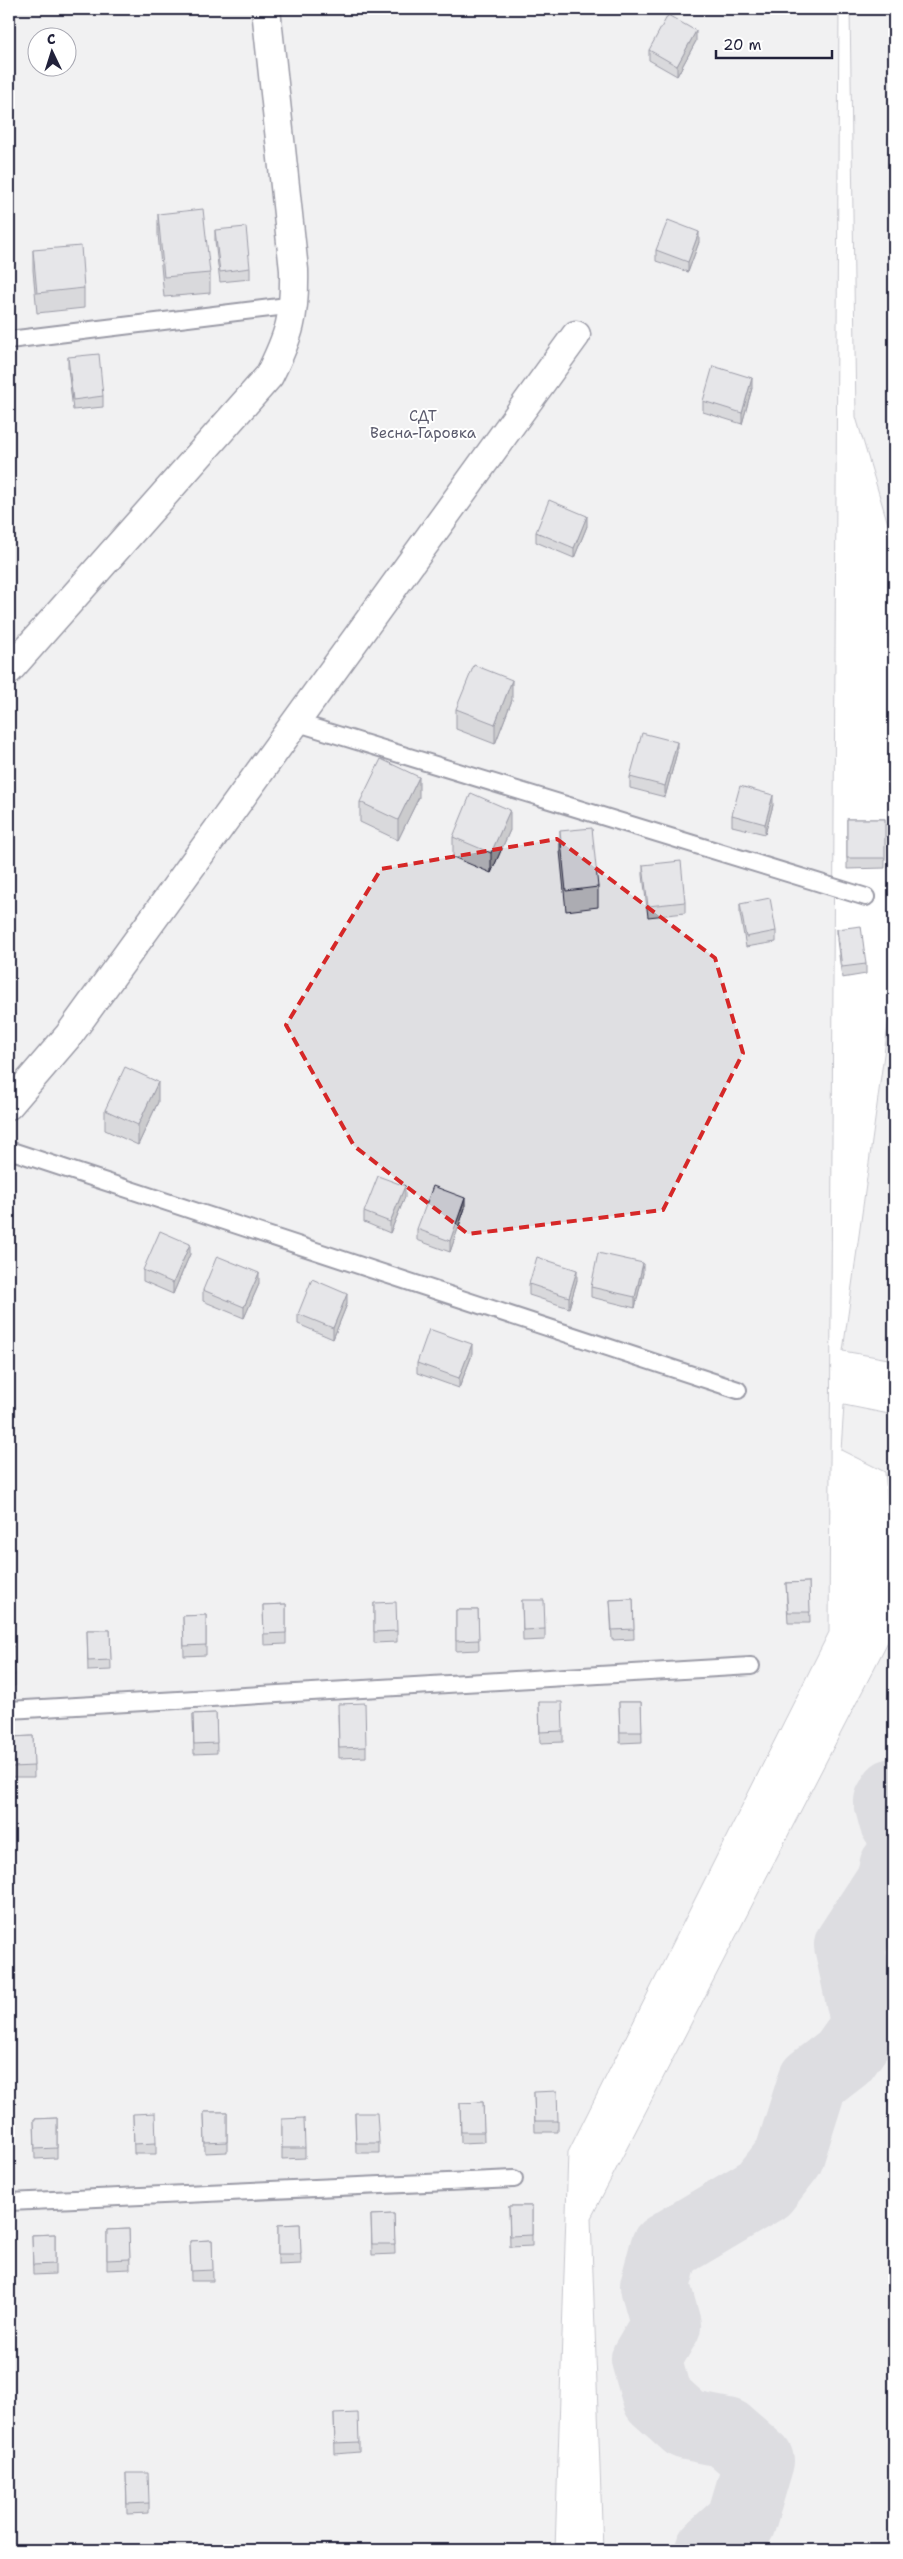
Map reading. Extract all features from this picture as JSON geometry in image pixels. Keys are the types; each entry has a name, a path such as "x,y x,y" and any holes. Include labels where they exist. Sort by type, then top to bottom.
{"street":[{"path":"9,670 268,376 287,339 295,305 294,270 266,9"},
{"path":"9,1105 69,1034 576,336"}],"lane":[{"path":"9,340 295,305"},
{"path":"295,722 866,897"},
{"path":"9,1150 738,1390"},
{"path":"9,1710 751,1666"},
{"path":"9,2202 514,2179"}],"highlighted area":[{"path":"557,839 715,958 743,1053 663,1210 468,1234 354,1146 286,1025 381,869"}],"green space":[{"name":"СДТ Весна-Гаровка","path":"9,9 839,9 829,1632 568,2152 555,2550 9,2550"},
{"path":"850,9 894,9 894,544 856,417"},
{"path":"894,982 894,1360 843,1351"},
{"path":"844,1405 894,1415 894,1573 885,1472 841,1450"},
{"path":"894,1630 894,2550 603,2550 591,2218"}],"building":[{"path":"668,15 696,31 677,66 649,50"},
{"path":"203,209 210,273 164,277 158,214"},
{"path":"668,220 699,232 688,262 656,250"},
{"path":"246,227 250,268 220,272 215,230"},
{"path":"81,246 84,288 37,293 33,250"},
{"path":"99,354 103,396 73,400 68,357"},
{"path":"713,366 752,378 742,413 703,401"},
{"path":"549,500 587,516 574,548 536,532"},
{"path":"474,665 512,680 495,724 456,709"},
{"path":"642,733 677,742 665,786 630,777"},
{"path":"381,759 419,777 398,820 360,802"},
{"path":"740,786 773,795 765,824 732,815"},
{"path":"471,793 510,810 491,853 453,837"},
{"path":"847,819 885,819 885,858 847,858"},
{"path":"592,828 598,887 566,891 560,831"},
{"path":"681,861 685,902 648,906 643,865"},
{"path":"770,898 776,931 746,937 740,904"},
{"path":"861,926 866,964 842,967 837,929"},
{"path":"125,1067 158,1082 138,1125 105,1110"},
{"path":"378,1176 405,1186 390,1222 364,1212"},
{"path":"433,1186 465,1198 450,1241 417,1229"},
{"path":"160,1231 190,1244 173,1283 143,1270"},
{"path":"598,1253 643,1263 635,1297 591,1287"},
{"path":"217,1256 259,1273 244,1307 203,1290"},
{"path":"537,1257 577,1270 569,1297 529,1284"},
{"path":"312,1279 347,1294 333,1328 298,1314"},
{"path":"429,1329 472,1344 459,1378 417,1363"},
{"path":"809,1582 810,1612 788,1612 786,1583"},
{"path":"633,1599 634,1629 612,1630 610,1600"},
{"path":"522,1600 544,1600 545,1629 523,1630"},
{"path":"396,1602 397,1631 374,1632 374,1603"},
{"path":"286,1604 286,1633 264,1634 263,1605"},
{"path":"456,1610 478,1610 479,1640 456,1641"},
{"path":"206,1615 206,1645 184,1646 183,1616"},
{"path":"87,1630 110,1630 111,1660 88,1661"},
{"path":"9,1646 14,1646 15,1675 9,1676"},
{"path":"539,1702 562,1702 563,1731 540,1732"},
{"path":"619,1702 641,1702 642,1732 620,1732"},
{"path":"365,1703 366,1747 339,1748 338,1704"},
{"path":"216,1713 217,1743 194,1744 193,1714"},
{"path":"33,1736 34,1766 12,1767 11,1737"},
{"path":"557,2091 558,2121 535,2121 534,2092"},
{"path":"483,2102 484,2132 461,2132 460,2103"},
{"path":"204,2112 227,2112 227,2142 205,2143"},
{"path":"155,2113 156,2143 134,2144 133,2114"},
{"path":"355,2113 377,2113 379,2143 356,2143"},
{"path":"57,2118 57,2148 35,2149 34,2119"},
{"path":"304,2118 305,2148 282,2148 282,2119"},
{"path":"509,2206 532,2206 532,2235 510,2236"},
{"path":"394,2214 395,2244 372,2244 371,2215"},
{"path":"300,2224 301,2254 278,2254 278,2225"},
{"path":"129,2229 130,2259 107,2260 107,2230"},
{"path":"55,2234 55,2264 33,2265 32,2235"},
{"path":"212,2240 213,2270 191,2271 190,2241"},
{"path":"358,2413 359,2442 335,2443 334,2414"},
{"path":"126,2473 148,2473 149,2503 127,2504"}],"waterway":[{"path":"894,1793 889,1802 894,1821"},
{"path":"710,2550 741,2522 759,2461 727,2433 687,2425 657,2398 646,2359 666,2325 655,2286 665,2248 764,2189 789,2157 813,2081 844,2057 866,2026 849,1945 892,1879 894,1867"}]}
